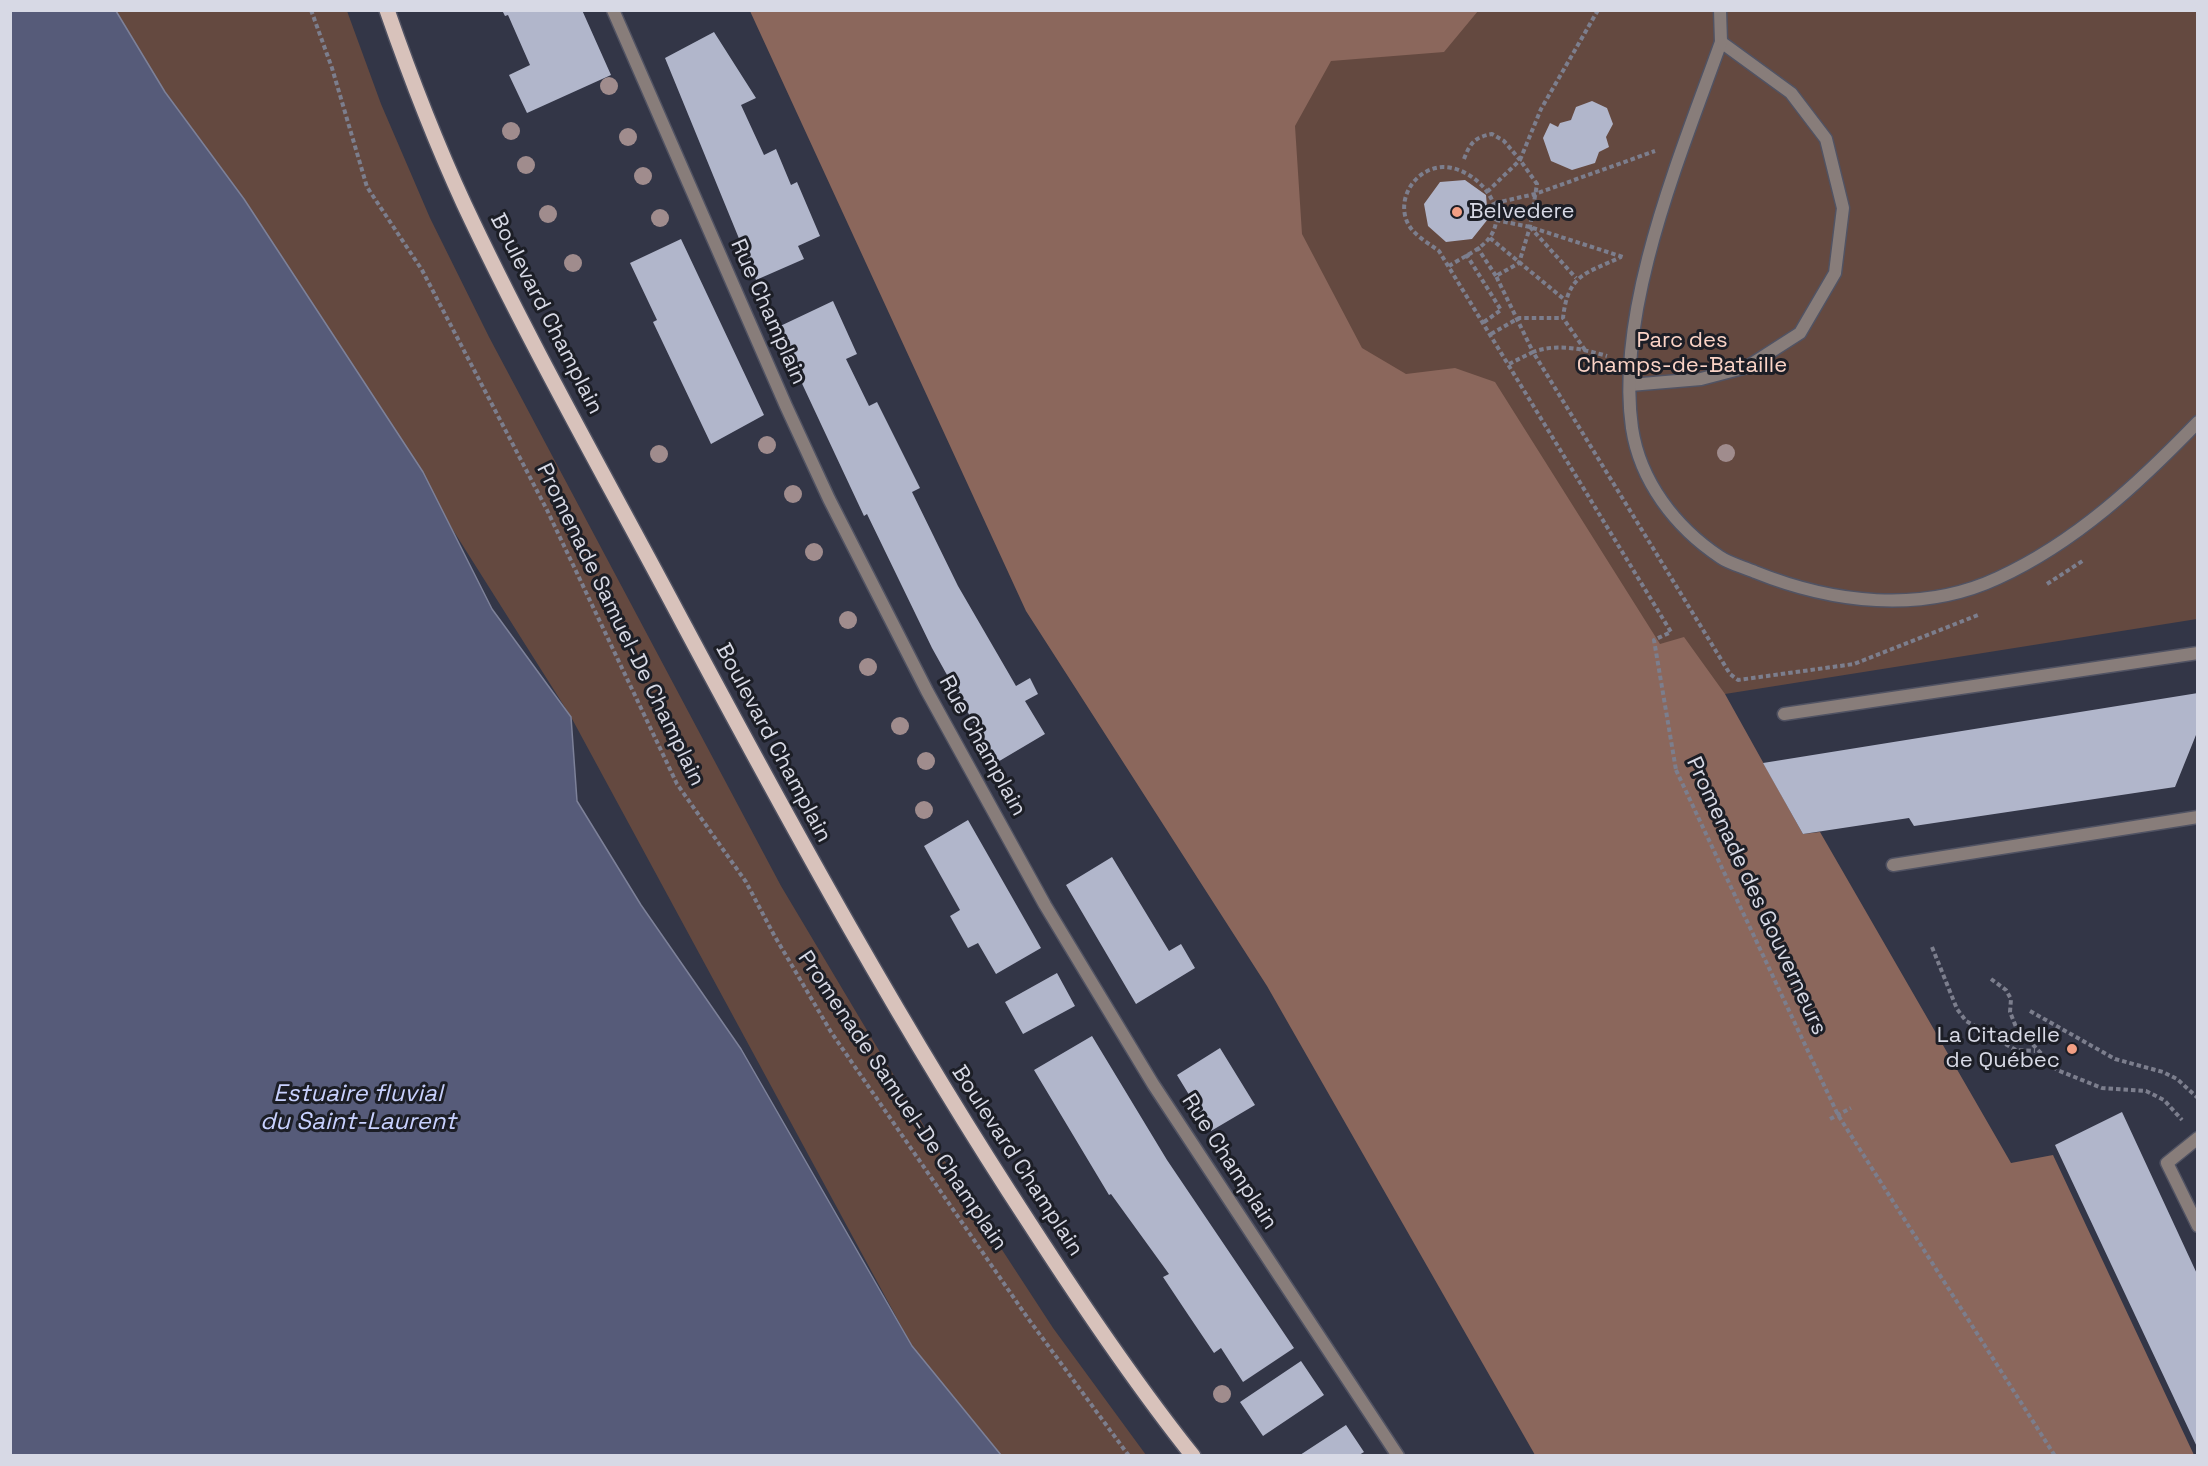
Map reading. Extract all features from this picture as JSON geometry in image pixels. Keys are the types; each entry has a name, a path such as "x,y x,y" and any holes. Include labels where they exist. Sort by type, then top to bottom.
{"main road":[{"name":"Boulevard Champlain","path":"387,10 416,90 464,202 522,320 813,868 983,1153 1084,1307 1193,1455"}],"street":[{"name":"Rue Champlain","path":"613,10 800,437 927,691 1045,905 1153,1084 1398,1455"},
{"path":"1720,10 1721,42 1646,264 1629,362 1632,428 1645,476 1679,523 1721,558 1777,581 1820,592 1898,602 1940,597 1995,579 2056,549 2137,484 2198,423"},
{"path":"1630,385 1701,379 1747,367 1800,333 1835,273 1843,208 1826,139 1791,93 1721,42"},
{"path":"1784,714 2198,652"},
{"path":"1893,865 2198,817"},
{"path":"2198,1138 2167,1163 2198,1226"}],"path":[{"name":"Promenade Samuel-De Champlain","path":"311,10 332,68 367,187 422,270 542,499 676,784 689,805 729,854 831,1032 1027,1317 1129,1455"},
{"path":"1488,191 1520,160 1541,109 1598,10"},
{"path":"1464,159 1470,143 1480,136 1492,134 1504,141 1537,184 1530,227 1519,263 1496,276"},
{"path":"1495,203 1535,194 1628,161"},
{"path":"1442,167 1464,174 1488,191 1495,203 1496,220 1490,238 1449,266 1439,251 1418,236 1406,220 1404,200 1410,186 1424,172 1442,167"},
{"path":"1496,220 1530,227 1622,257 1576,278 1565,300 1563,318 1585,350"},
{"path":"1530,227 1576,278"},
{"path":"1490,238 1565,300"},
{"path":"1477,247 1519,318 1545,374"},
{"path":"1466,254 1501,310 1484,322"},
{"name":"Promenade des Gouverneurs","path":"1449,266 1671,632 1654,640 1676,770 1839,1115 2055,1455"},
{"path":"1491,334 1519,318 1563,318"},
{"path":"1509,364 1548,346 1585,350 1606,356"},
{"path":"1932,947 1957,1009 1966,1021 2016,1050 2036,1051"},
{"path":"1991,979 2006,990 2011,999 2010,1012 2016,1027 2036,1051 2057,1070 2081,1082 2102,1088 2146,1091 2164,1100 2198,1138"},
{"path":"2030,1011 2115,1059 2163,1072 2177,1079 2198,1098"},
{"path":"1830,1119 1851,1108"}],"green space":[{"path":"116,11 347,11 381,104 430,218 489,337 781,886 952,1173 1053,1328 1146,1455 1001,1455 912,1346 571,717 244,199 165,92"},
{"name":"Parc des Champs-de-Bataille","path":"1125,11 2197,11 2197,619 1725,694 1520,806"}],"shaded area":[{"path":"750,11 1478,11 1444,52 1331,61 1295,126 1302,234 1362,348 1406,374 1455,368 1495,382 1660,644 1684,637 1725,694 1803,834 1820,832 2011,1163 2053,1155 2194,1455 1535,1455 1267,986 1026,611"}],"water":[{"name":"Estuaire fluvial du Saint-Laurent","path":"10,11 116,11 165,92 244,199 423,472 492,609 571,717 577,801 641,905 741,1049 912,1346 1001,1455 11,1455"}],"building":[{"path":"502,10 582,10 611,75 527,113 509,75 530,65 508,15 505,16"},
{"path":"714,32 756,98 741,105 764,155 776,149 791,185 797,182 820,236 798,246 804,259 756,280 665,58"},
{"path":"1592,101 1607,108 1613,124 1606,137 1609,147 1599,152 1595,163 1572,170 1551,161 1543,138 1550,123 1558,127 1560,123 1571,120 1576,107"},
{"name":"Belvedere","path":"1465,180 1486,195 1488,219 1472,239 1446,242 1428,226 1424,204 1440,182"},
{"path":"681,239 764,415 711,444 653,322 657,320 630,263"},
{"path":"833,301 857,354 846,359 869,406 877,402 920,488 912,492 958,586 1016,686 1030,678 1038,694 1025,701 1045,734 996,763 932,648 867,514 864,516 776,328"},
{"path":"2198,693 2198,730 2175,787 1914,826 1909,818 1803,834 1763,763"},
{"path":"968,820 1041,948 996,974 978,943 968,948 950,916 960,910 924,846"},
{"path":"1112,857 1169,951 1181,944 1195,968 1136,1004 1066,885"},
{"path":"1057,973 1075,1006 1023,1034 1005,1002"},
{"path":"1092,1036 1167,1160 1294,1348 1243,1382 1221,1348 1214,1353 1189,1316 1163,1277 1169,1274 1111,1194 1109,1195 1034,1070"},
{"path":"1220,1048 1255,1105 1211,1131 1177,1075"},
{"path":"2122,1112 2198,1276 2198,1449 2055,1145"},
{"path":"1301,1361 1324,1395 1263,1436 1240,1402"},
{"path":"1346,1425 1364,1452 1359,1455 1300,1455"}],"place":[{"name":"Belvedere","path":"1457,212"},
{"name":"La Citadelle de Québec","path":"2072,1049"}]}
